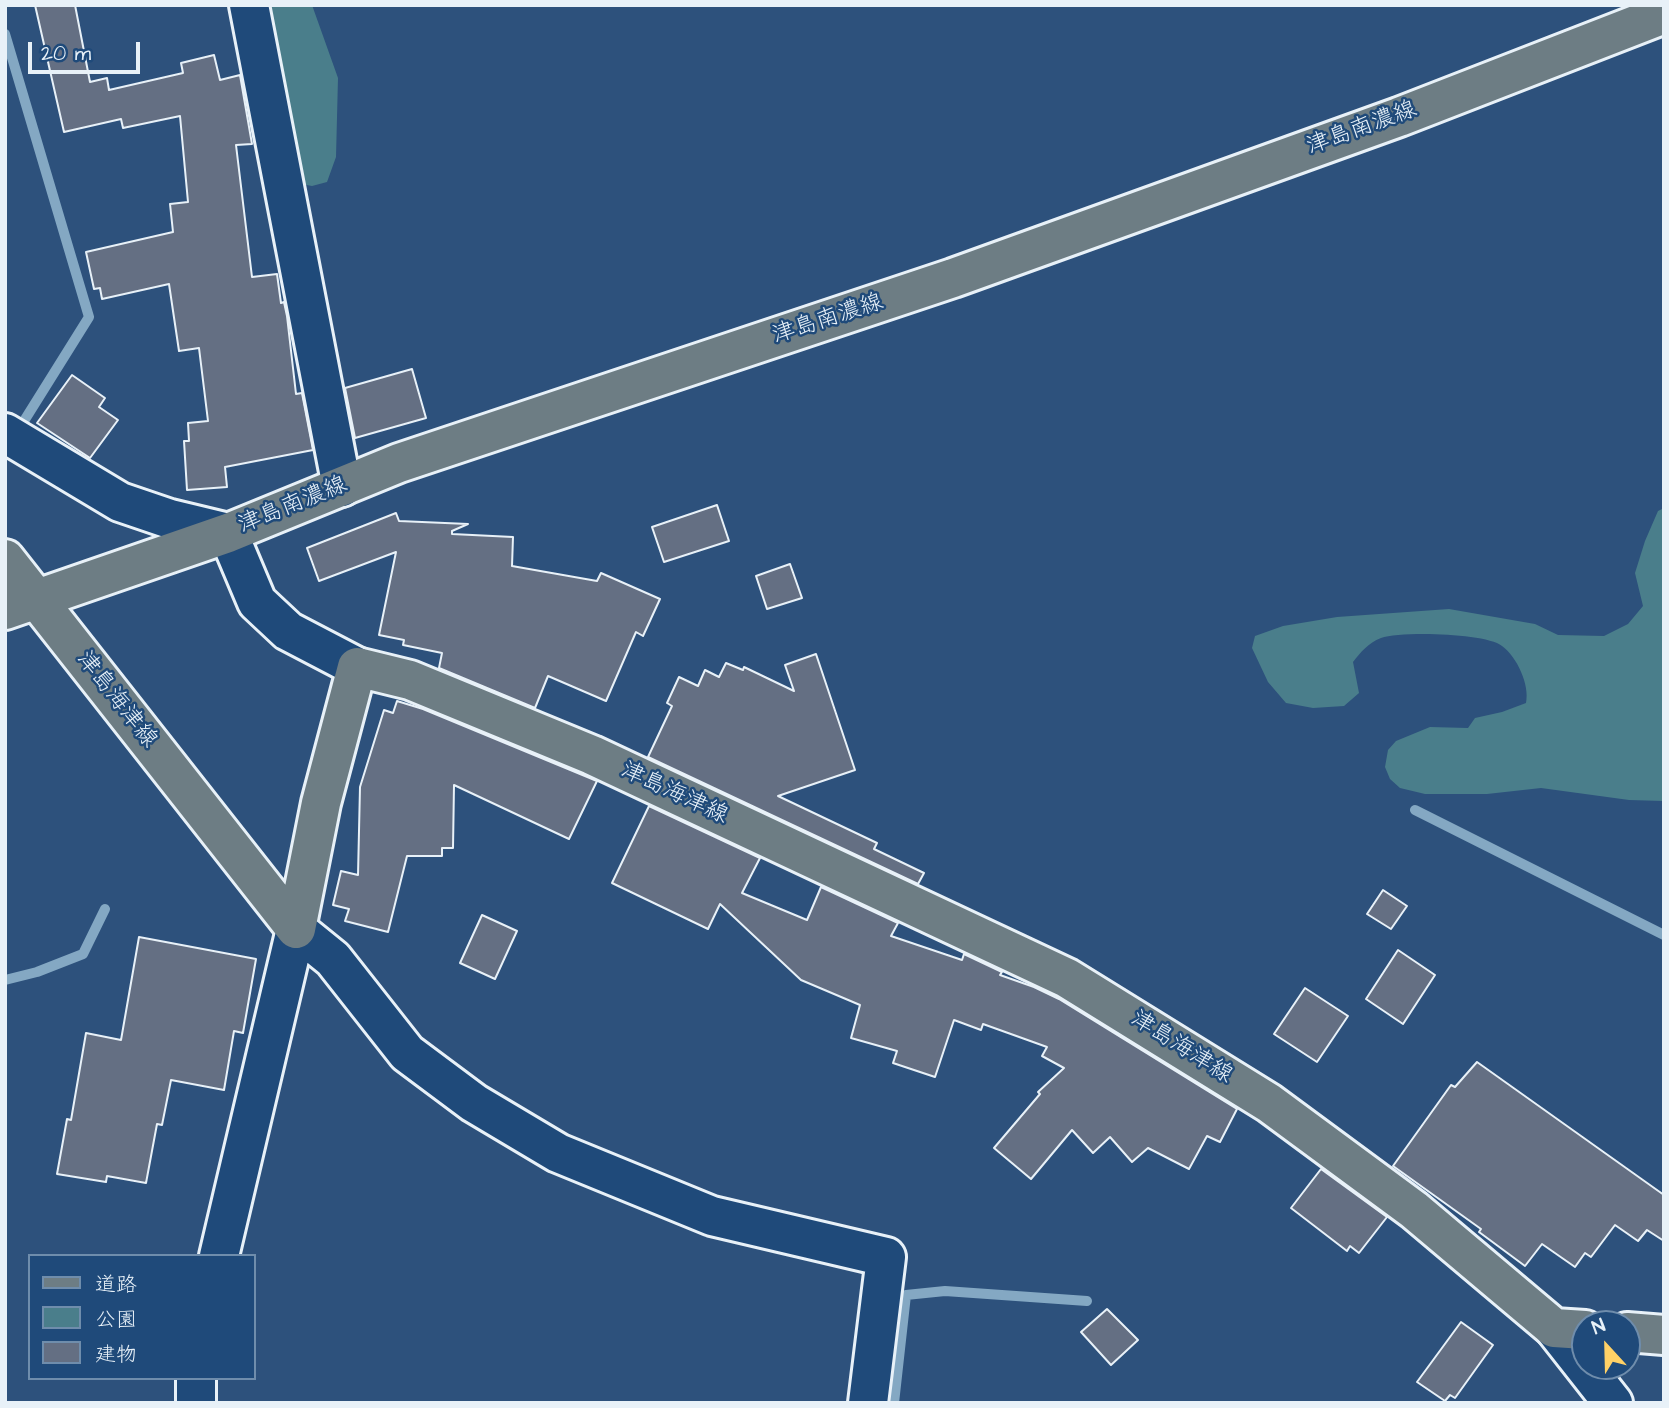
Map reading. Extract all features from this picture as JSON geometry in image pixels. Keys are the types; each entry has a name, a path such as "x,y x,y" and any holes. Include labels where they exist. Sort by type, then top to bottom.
{"main road":[{"name":"津島南濃線","path":"21,604 228,533 399,463 953,278 1399,117 1664,13"},
{"path":"5,559 21,604"},
{"name":"津島海津線","path":"21,604 296,929"},
{"path":"296,929 321,803 357,667"},
{"name":"津島海津線","path":"357,667 410,680 592,755 1067,978 1269,1103 1570,1329"},
{"path":"1641,1333 1664,1335"}],"street":[{"path":"249,5 342,487"},
{"path":"5,433 120,502 170,519 228,533 257,602 288,631 357,667"},
{"path":"219,1254 296,929 333,959 407,1053 474,1103 558,1153 712,1216 886,1256 868,1403"},
{"path":"1570,1329 1613,1403"},
{"path":"196,1380 196,1403"}],"green space":[{"path":"263,5 312,5 338,78 336,157 327,182 312,186 296,183"},
{"path":"1664,508 1664,801 1629,800 1541,788 1487,794 1425,794 1400,788 1390,779 1385,767 1388,750 1396,741 1430,727 1468,728 1475,718 1526,703 1526,688 1517,664 1508,651 1493,642 1443,634 1406,634 1381,638 1362,651 1353,662 1359,693 1344,706 1313,708 1286,703 1268,682 1252,648 1255,636 1283,626 1337,617 1449,609 1535,624 1558,635 1604,636 1628,624 1643,606 1635,573 1658,511"}],"building":[{"path":"35,5 75,5 90,82 107,78 109,90 183,73 181,63 214,55 220,80 240,75 252,144 236,145 252,277 277,274 281,303 284,302 287,316 296,394 302,393 313,450 225,467 227,487 187,490 184,441 189,441 188,423 208,421 199,348 179,351 169,284 102,299 100,288 94,289 86,252 173,232 170,204 188,202 180,116 123,128 121,119 64,132"},
{"path":"412,369 426,418 355,438 345,388"},
{"path":"72,375 105,398 99,407 118,420 90,458 37,423"},
{"path":"717,505 729,541 664,562 652,527"},
{"path":"396,513 399,521 468,524 452,531 452,534 513,537 512,566 597,581 601,573 660,599 643,636 636,632 606,701 548,676 535,708 439,668 442,653 403,645 404,640 379,635 396,552 319,581 307,548"},
{"path":"790,564 802,598 767,609 756,576"},
{"path":"816,654 855,770 778,796 877,843 874,849 924,873 918,884 648,757 672,706 667,703 679,677 698,686 705,670 719,677 726,663 743,670 744,667 794,691 785,665"},
{"path":"397,701 423,709 597,781 569,839 454,785 453,848 442,848 442,856 407,856 388,932 345,921 349,909 333,905 341,871 358,875 360,787 384,710 393,713"},
{"path":"649,806 760,858 742,893 807,920 821,887 898,923 891,936 962,960 964,954 1002,972 1000,975 1059,999 1237,1109 1220,1142 1207,1136 1189,1169 1148,1148 1132,1162 1110,1137 1093,1153 1072,1130 1031,1179 994,1148 1040,1094 1038,1092 1064,1068 1042,1056 1047,1047 983,1024 981,1030 954,1020 935,1077 893,1063 897,1051 851,1038 860,1005 801,980 720,904 708,929 612,883"},
{"path":"1383,890 1407,906 1391,929 1367,914"},
{"path":"482,915 517,931 495,979 460,963"},
{"path":"139,937 256,959 243,1033 234,1031 224,1090 171,1080 162,1125 157,1124 146,1183 107,1176 106,1182 57,1174 67,1119 71,1120 86,1033 121,1040"},
{"path":"1398,950 1435,975 1403,1024 1366,999"},
{"path":"1305,988 1348,1016 1317,1062 1274,1034"},
{"path":"1477,1062 1664,1195 1664,1241 1647,1230 1638,1241 1615,1225 1591,1257 1585,1253 1575,1267 1542,1244 1525,1266 1479,1232 1481,1229 1393,1166 1451,1085 1455,1087"},
{"path":"1321,1169 1387,1217 1359,1253 1350,1246 1347,1251 1291,1208"},
{"path":"1107,1309 1138,1340 1111,1365 1081,1332"},
{"path":"1461,1322 1493,1345 1455,1398 1450,1395 1445,1401 1417,1382"}],"waterway":[{"path":"5,34 89,317 24,421"},
{"path":"1415,810 1664,935"},
{"path":"5,980 37,972 83,954 105,909"},
{"path":"894,1403 906,1295 945,1291 1087,1301"}]}
